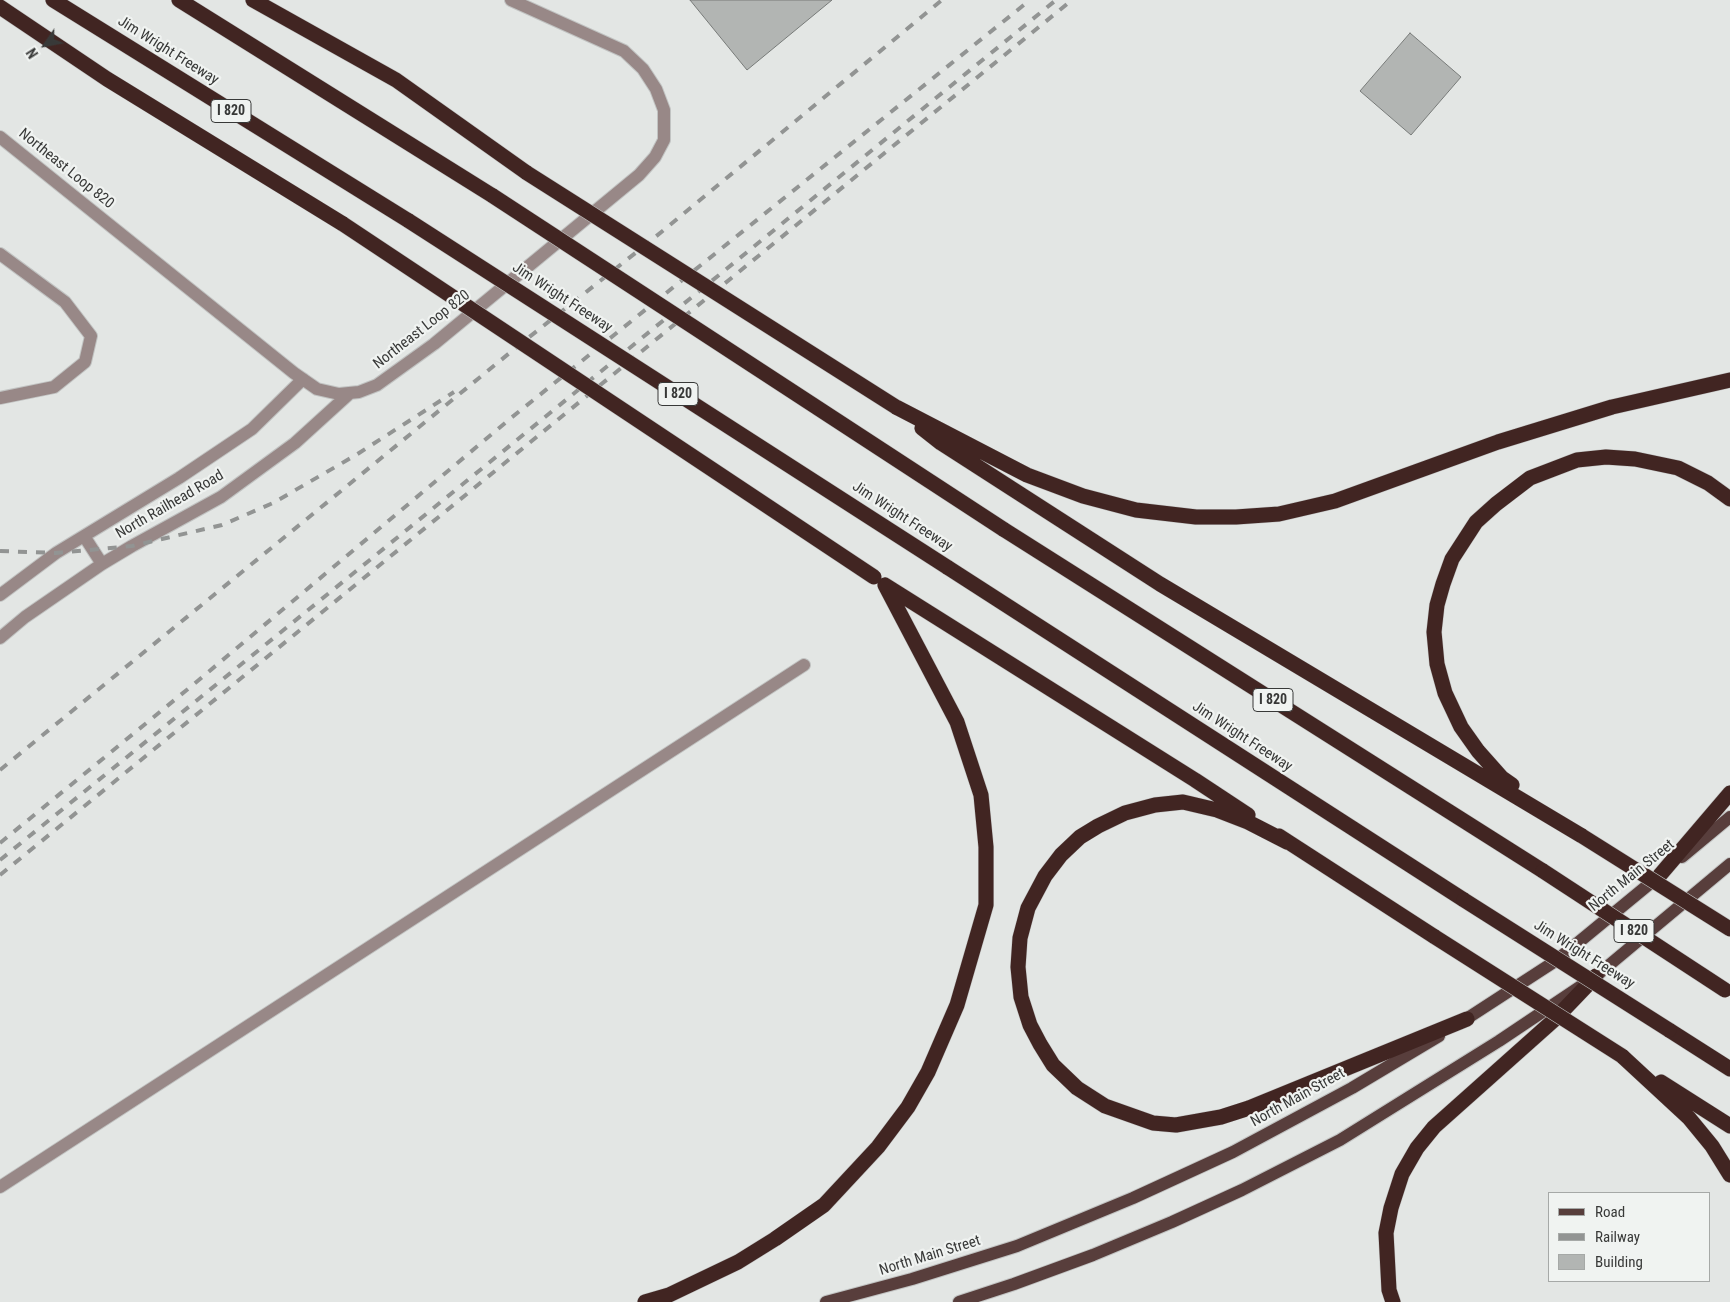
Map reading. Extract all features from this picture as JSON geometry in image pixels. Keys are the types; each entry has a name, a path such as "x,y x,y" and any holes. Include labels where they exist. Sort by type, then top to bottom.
{"highway":[{"name":"Jim Wright Freeway","path":"53,0 409,221 1730,1069"},
{"name":"I 820","path":"179,0 493,196 1003,528 1543,871 1728,992"},
{"path":"253,0 396,80 527,173 896,407 1027,475 1083,496 1136,510 1196,517 1279,514 1335,501 1498,442 1612,407 1730,380"},
{"path":"0,7 107,79 343,224 879,581 1195,780 1287,842 1730,1126"},
{"path":"896,407 941,443 1169,589 1582,836 1730,929"},
{"path":"1582,836 1502,778 1478,751 1461,727 1449,702 1437,664 1434,632 1441,591 1452,559 1476,522 1496,504 1530,478 1577,460 1606,457 1635,459 1678,468 1708,483 1730,499"},
{"path":"645,1302 668,1295 738,1262 824,1205 878,1147 908,1107 928,1072 957,1005 986,905 986,847 981,795 957,722 879,581"},
{"path":"1660,875 1730,792"},
{"path":"1287,842 1248,822 1217,810 1183,802 1155,805 1125,813 1080,837 1061,856 1045,876 1028,908 1020,938 1018,967 1022,997 1030,1024 1040,1044 1054,1064 1077,1088 1104,1106 1154,1122 1176,1125 1221,1117 1249,1108 1467,1019"},
{"path":"1393,1302 1389,1290 1386,1233 1391,1208 1402,1174 1416,1148 1434,1127 1554,1020 1596,976"},
{"path":"1622,1056 1689,1118 1712,1146 1730,1175"}],"main road":[{"name":"North Main Street","path":"826,1302 912,1279 1018,1246 1132,1198 1242,1148 1352,1088 1467,1019 1557,960 1730,817"},
{"path":"959,1302 1093,1255 1172,1222 1332,1144 1500,1041 1596,976 1730,864"}],"street":[{"name":"Northeast Loop 820","path":"0,137 303,379 317,388 339,394 359,392 377,385 434,344 639,175 655,157 664,140 664,110 656,89 644,70 624,51 511,0"},
{"path":"0,254 65,302 91,336 85,362 54,387 0,398"},
{"name":"North Railhead Road","path":"0,596 56,552 179,478 252,429 303,379"},
{"name":"North Railhead Road","path":"0,638 25,617 102,564 221,497 295,443 350,393"},
{"path":"84,536 102,564"},
{"path":"0,1187 804,665"}],"building":[{"path":"690,0 832,0 747,70"},
{"path":"1410,33 1461,77 1411,135 1360,91"}],"railway":[{"path":"0,770 523,342 648,243 942,0"},
{"path":"0,843 194,684 511,418 1030,0"},
{"path":"0,860 1056,0"},
{"path":"0,875 1072,0"},
{"path":"0,551 56,553 132,546 222,525 273,503 356,455 454,392"}]}
